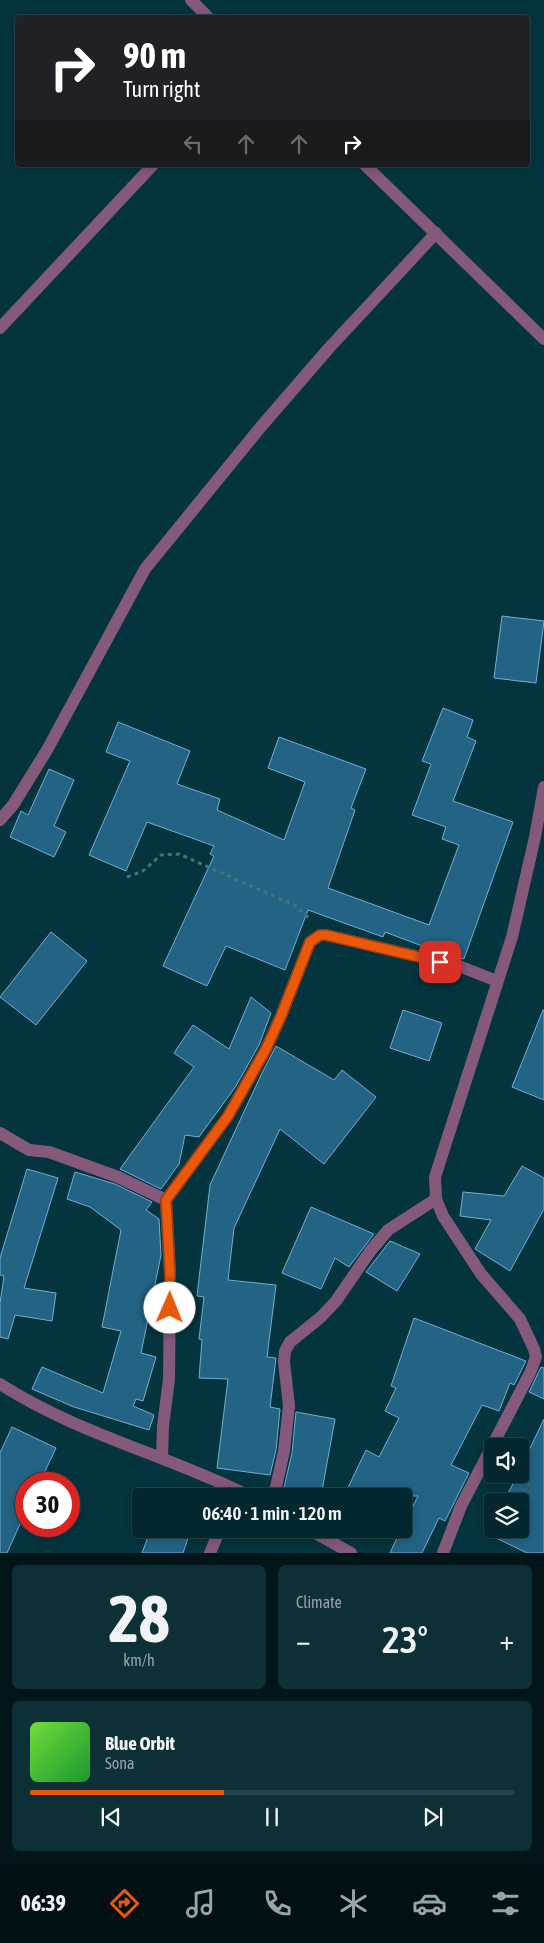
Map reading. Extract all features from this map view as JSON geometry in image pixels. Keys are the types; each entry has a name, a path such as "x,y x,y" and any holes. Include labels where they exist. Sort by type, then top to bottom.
{"street":[{"path":"190,0 206,15"},
{"path":"0,328 151,167"},
{"path":"367,167 544,339"},
{"path":"0,820 14,805 47,750 145,569 259,429 329,348 436,233"},
{"path":"443,1553 461,1506 530,1373 536,1357 520,1319 481,1274 443,1216 436,1199 435,1178 512,937 536,836 544,787"},
{"path":"162,1458 163,1426 169,1379 170,1273 166,1200 228,1116 266,1049 310,942 320,935 326,935 459,966 497,981"},
{"path":"0,1133 29,1150 48,1152 118,1177 166,1200"},
{"path":"276,1488 284,1451 290,1406 284,1362 285,1351 290,1342 321,1317 336,1301 371,1250 388,1230 436,1199"},
{"path":"0,1384 24,1399 91,1432 162,1458 225,1488"},
{"path":"210,1553 216,1538"},
{"path":"324,1538 351,1553"}],"path":[{"path":"127,877 143,870 161,855 179,854 294,904 313,921 320,935"}],"building":[{"path":"502,616 544,621 536,683 494,678"},
{"path":"443,708 473,720 467,737 476,741 453,801 513,822 464,959 446,955 385,932 383,937 308,910 285,970 226,946 207,986 163,966 214,856 210,854 214,846 147,822 126,871 89,855 130,761 106,752 118,722 190,751 177,784 220,799 217,810 284,840 305,782 268,768 279,737 366,769 351,808 355,810 328,888 429,925 459,845 442,839 446,827 412,815 431,764 422,761"},
{"path":"49,769 74,780 54,826 66,832 54,857 10,837 21,811 28,815"},
{"path":"51,932 87,961 36,1025 0,997"},
{"path":"251,997 271,1013 259,1045 236,1086 199,1137 185,1135 179,1164 161,1189 120,1169 194,1067 174,1053 193,1025 229,1049"},
{"path":"403,1010 442,1023 429,1061 390,1048"},
{"path":"544,1010 544,1100 512,1087"},
{"path":"276,1046 334,1080 342,1070 376,1097 324,1164 280,1129 234,1228 228,1280 276,1285 267,1357 276,1358 270,1407 280,1409 276,1450 270,1475 217,1468 228,1379 199,1378 202,1340 199,1339 204,1297 197,1296 210,1185"},
{"path":"522,1166 544,1178 544,1209 510,1271 475,1249 491,1220 460,1216 463,1192 504,1196"},
{"path":"27,1169 58,1178 24,1288 56,1293 52,1321 15,1315 8,1339 0,1337 0,1303 4,1276 0,1275 0,1258"},
{"path":"75,1172 115,1184 152,1202 146,1210 159,1219 161,1255 141,1353 156,1357 143,1401 136,1399 133,1406 154,1415 149,1430 74,1407 32,1389 42,1367 103,1393 121,1331 102,1327 121,1230 90,1207 67,1199"},
{"path":"311,1207 374,1234 349,1267 335,1258 321,1289 282,1273"},
{"path":"390,1241 420,1254 397,1291 366,1272"},
{"path":"414,1318 526,1361 514,1385 510,1383 499,1411 482,1405 451,1465 469,1473 445,1521 439,1518 422,1553 390,1553 397,1538 412,1538 412,1508 418,1496 412,1496 412,1488 348,1488 366,1450 379,1457 399,1418 385,1411 396,1388 391,1386"},
{"path":"541,1367 544,1368 544,1399 529,1392"},
{"path":"296,1412 335,1419 322,1488 284,1488 292,1453"},
{"path":"544,1419 544,1553 527,1553 496,1538 529,1538 529,1493 508,1493 513,1483 529,1483 529,1450"},
{"path":"12,1427 56,1448 45,1472 15,1472 15,1535 7,1553 0,1553 0,1453"},
{"path":"148,1538 188,1538 183,1553 142,1553"}],"route":[{"path":"170,1308 166,1200 228,1116 266,1049 310,942 320,935 326,935 440,962"}]}
